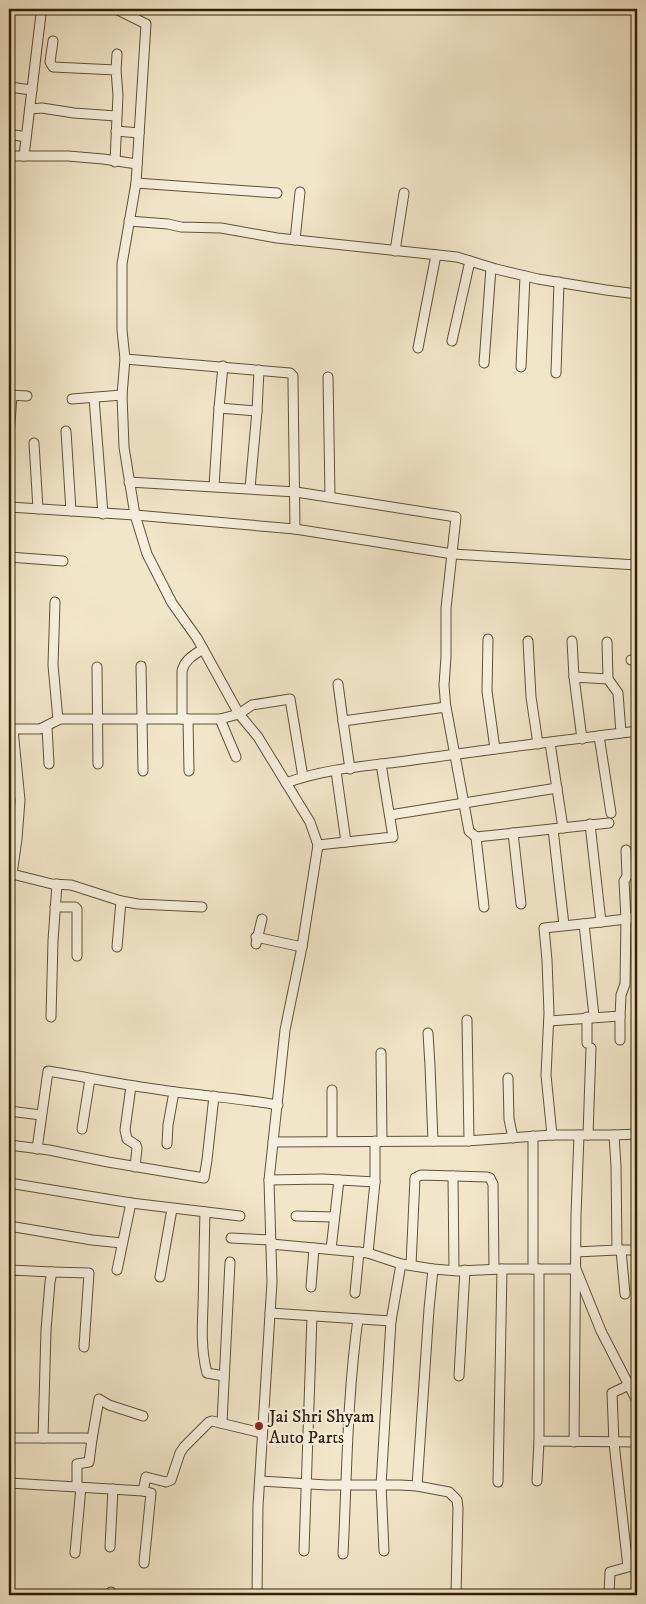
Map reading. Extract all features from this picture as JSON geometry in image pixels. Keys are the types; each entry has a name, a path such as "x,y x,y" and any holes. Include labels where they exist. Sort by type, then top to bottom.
{"street":[{"path":"24,156 41,14 38,9"},
{"path":"121,10 146,24 136,183 122,264 122,330 125,359 122,395 124,447 135,515 147,554 172,603 197,638 239,714 258,737 310,822 318,845 302,947 285,1030 269,1180 272,1282 258,1506 257,1595"},
{"path":"53,41 50,62 53,67 116,70"},
{"path":"115,162 118,95 117,54"},
{"path":"9,87 32,90"},
{"path":"30,109 42,108 74,113 116,116"},
{"path":"116,131 139,132"},
{"path":"9,134 26,137"},
{"path":"9,156 68,156 137,164"},
{"path":"136,183 277,193"},
{"path":"295,240 300,192"},
{"path":"395,251 404,193"},
{"path":"129,221 181,227 221,228 277,238 457,257 525,276 637,294"},
{"path":"418,348 436,255"},
{"path":"452,341 470,261"},
{"path":"484,363 491,268"},
{"path":"521,367 525,276"},
{"path":"556,373 559,282"},
{"path":"125,359 290,373 293,376 295,529"},
{"path":"214,486 223,366"},
{"path":"250,488 259,370"},
{"path":"328,377 330,496"},
{"path":"9,436 10,395 27,396"},
{"path":"72,399 122,395"},
{"path":"94,398 103,514"},
{"path":"219,408 257,411"},
{"path":"66,431 71,511"},
{"path":"34,443 38,510"},
{"path":"129,482 296,492 456,517 446,608 444,685 446,710 469,832 476,837 563,828 590,824 610,818 599,736"},
{"path":"9,507 135,515 295,529 453,554 637,565"},
{"path":"9,557 63,561"},
{"path":"55,602 53,665 58,720"},
{"path":"488,639 487,691 495,749"},
{"path":"528,641 531,698 538,744"},
{"path":"572,641 574,677 582,738"},
{"path":"607,642 608,678 618,693 621,734"},
{"path":"189,771 182,671 185,662 203,649"},
{"path":"141,666 143,771"},
{"path":"97,667 98,764"},
{"path":"574,677 608,678"},
{"path":"338,684 350,769"},
{"path":"202,907 138,904 121,901 71,885 56,884 10,874 17,839 20,800 11,730 40,728 58,720 220,719 239,714 252,705 290,699 303,777"},
{"path":"343,721 446,707 446,710"},
{"path":"220,719 236,757"},
{"path":"47,726 49,764"},
{"path":"286,783 303,777 381,764 637,732"},
{"path":"550,743 563,828"},
{"path":"318,845 392,837 381,764"},
{"path":"336,771 346,842"},
{"path":"390,815 557,788"},
{"path":"590,824 601,922"},
{"path":"553,829 564,925"},
{"path":"512,833 521,904"},
{"path":"476,837 484,907"},
{"path":"620,1040 621,994 625,984 626,919 624,881 627,876 626,850"},
{"path":"51,1017 56,884"},
{"path":"117,947 121,901"},
{"path":"55,907 75,907 77,909 77,956"},
{"path":"552,1135 546,1075 549,1021 544,928 626,919 637,916"},
{"path":"262,919 257,939 302,947"},
{"path":"574,1442 576,1252 591,1017 584,924"},
{"path":"549,1021 620,1016"},
{"path":"468,1020 469,1141"},
{"path":"428,1033 433,1141"},
{"path":"356,1293 375,1182 379,1141 381,1053"},
{"path":"37,1149 48,1071 131,1086 242,1098 278,1105"},
{"path":"508,1078 509,1119 513,1138"},
{"path":"82,1129 90,1079"},
{"path":"131,1086 125,1130 127,1139 136,1145 137,1148 135,1167"},
{"path":"332,1090 332,1141"},
{"path":"167,1144 168,1125 174,1092"},
{"path":"9,1145 49,1150 204,1178 214,1096"},
{"path":"9,1111 41,1115"},
{"path":"273,1142 469,1141 552,1135 637,1134"},
{"path":"614,1135 619,1250 625,1294"},
{"path":"533,1136 537,1481"},
{"path":"410,1264 416,1178 421,1175 487,1177 492,1180 498,1269 498,1482"},
{"path":"453,1176 454,1270"},
{"path":"269,1180 323,1179 375,1182"},
{"path":"331,1249 339,1180"},
{"path":"9,1183 172,1209 240,1216"},
{"path":"117,1270 131,1203"},
{"path":"160,1277 172,1209"},
{"path":"205,1212 202,1276 203,1358 207,1372 224,1376"},
{"path":"296,1216 334,1217"},
{"path":"9,1226 122,1243"},
{"path":"231,1238 363,1253 400,1264 433,1269 576,1269"},
{"path":"311,1287 314,1248"},
{"path":"576,1252 637,1250"},
{"path":"222,1424 230,1262"},
{"path":"384,1551 381,1485 391,1321 400,1264"},
{"path":"417,1486 433,1269"},
{"path":"576,1269 601,1331 637,1400"},
{"path":"9,1285 9,1270 89,1273 84,1347"},
{"path":"459,1376 465,1270"},
{"path":"43,1438 46,1330 52,1272"},
{"path":"270,1313 391,1321"},
{"path":"304,1551 312,1316"},
{"path":"343,1554 350,1394 353,1351 358,1319"},
{"path":"610,1595 610,1572 628,1567 614,1443 612,1393 629,1385"},
{"path":"75,1553 79,1487 77,1464 89,1462 100,1399 109,1405 143,1416"},
{"path":"143,1491 145,1478 148,1476 169,1482 184,1446 209,1422 212,1421 262,1432"},
{"path":"9,1438 92,1439"},
{"path":"538,1441 637,1442"},
{"path":"260,1481 305,1484 417,1486 449,1492 457,1500 456,1595"},
{"path":"9,1483 151,1493 144,1563"},
{"path":"110,1547 113,1489"}],"place":[{"name":"Jai Shri Shyam Auto Parts","path":"259,1426"}]}
